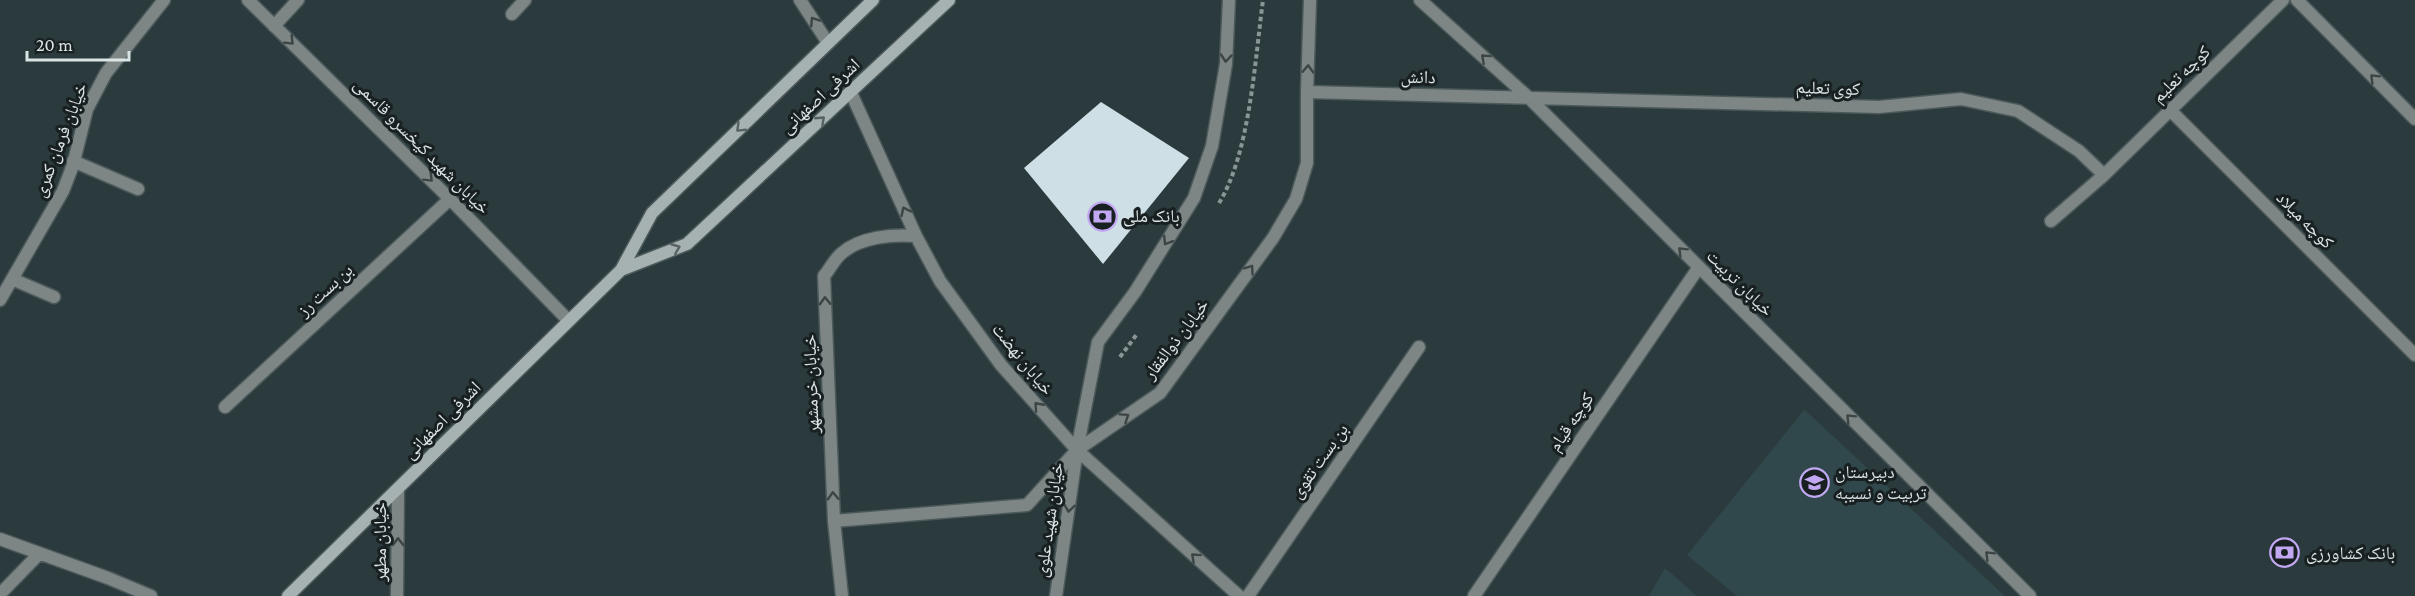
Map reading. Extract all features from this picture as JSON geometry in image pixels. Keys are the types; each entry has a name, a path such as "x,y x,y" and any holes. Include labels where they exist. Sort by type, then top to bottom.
{"main road":[{"name":"اشرفی اصفهانی","path":"288,596 621,270 651,213 873,0"},
{"name":"اشرفی اصفهانی","path":"621,270 687,244 949,0"}],"street":[{"name":"خیابان فرمان کمری","path":"0,300 63,191 87,109 106,73 164,0"},
{"name":"خیابان شهید کیخسرو قاسمی","path":"248,0 450,199 568,320"},
{"path":"274,26 298,0"},
{"path":"512,14 525,0"},
{"path":"800,0 828,43"},
{"path":"1077,450 1098,342 1135,292 1194,198 1202,177 1212,146 1226,64 1229,0"},
{"name":"خیابان ذوالفقار","path":"834,521 1027,505 1077,450 1160,393 1273,238 1296,199 1307,163 1310,0"},
{"name":"خیابان تربیت","path":"1420,0 1528,97 2030,596"},
{"name":"کوچه تعلیم","path":"2051,221 2104,175 2283,0"},
{"path":"2297,0 2415,119"},
{"name":"دانش","path":"1307,92 1528,97"},
{"name":"خیابان نهضت","path":"851,93 916,236 940,281 1001,365 1077,450 1239,596"},
{"name":"کوی تعلیم","path":"1528,97 1879,107 1961,99 2018,111 2079,151 2104,175"},
{"name":"کوچه میلاد","path":"2170,110 2415,355"},
{"path":"73,161 138,189"},
{"name":"بن بست رز","path":"225,407 450,199"},
{"name":"خیابان خرمشهر","path":"842,596 834,521 824,276 842,253 869,240 892,234 916,236"},
{"name":"کوچه قیام","path":"1474,596 1699,267"},
{"path":"12,279 54,297"},
{"name":"بن بست تقوی","path":"1248,596 1419,347"},
{"name":"خیابان شهید علوی","path":"1056,596 1077,450"},
{"name":"خیابان مطهر","path":"397,596 398,489"},
{"path":"0,539 151,596"},
{"path":"0,594 39,554"}],"shaded area":[{"name":"دبیرستان تربیت و نسیبه","path":"1804,410 2005,596 1737,596 1687,555"},
{"path":"1665,568 1697,596 1649,596"}],"building":[{"name":"بانک ملی","path":"1101,102 1189,158 1103,264 1024,168"}],"place":[{"name":"بانک ملی","path":"1102,216"},
{"name":"دبیرستان تربیت و نسیبه","path":"1814,482"},
{"name":"بانک کشاورزی","path":"2285,553"}]}
